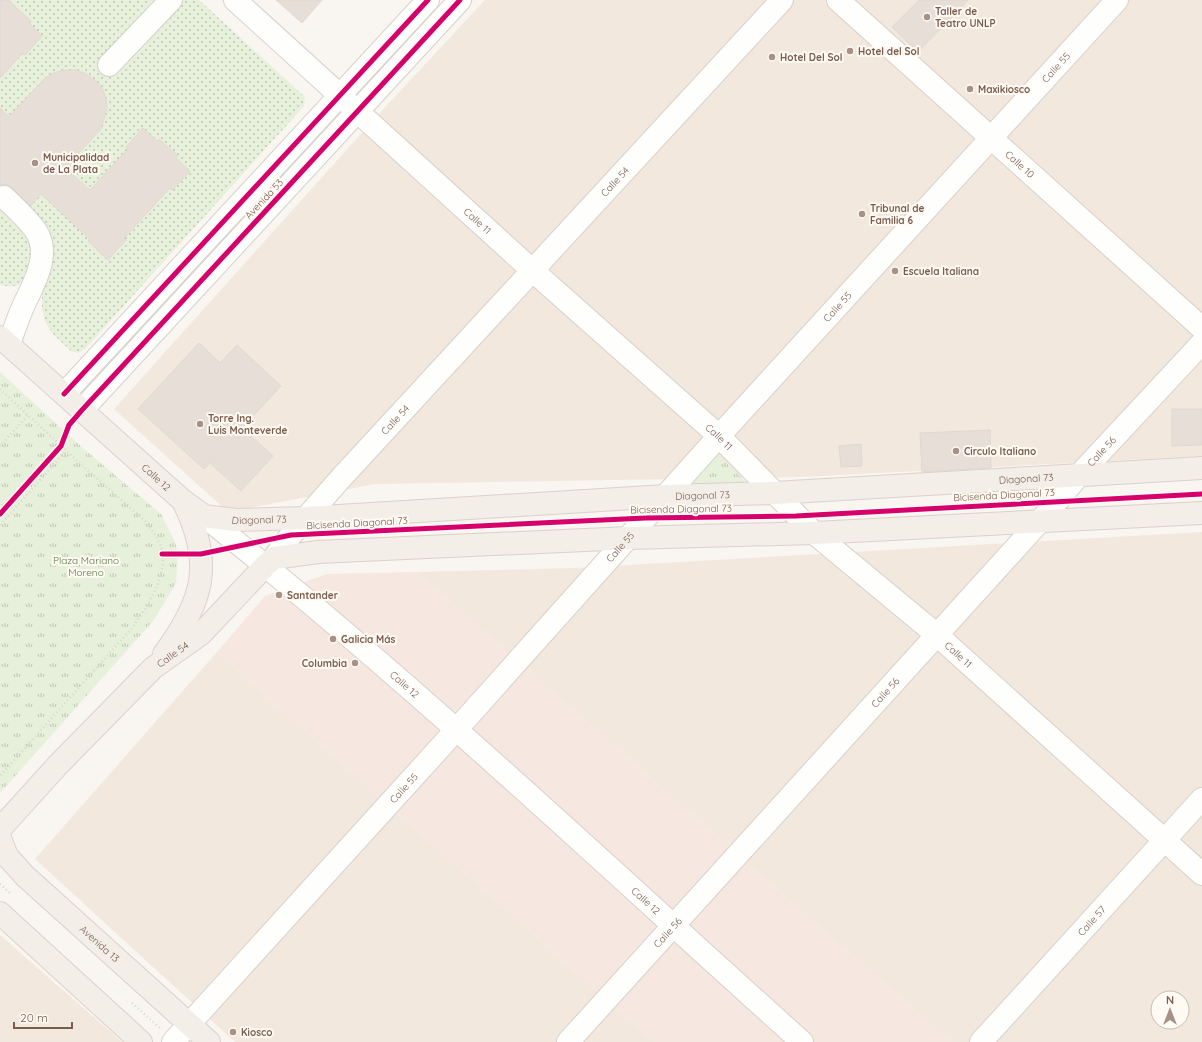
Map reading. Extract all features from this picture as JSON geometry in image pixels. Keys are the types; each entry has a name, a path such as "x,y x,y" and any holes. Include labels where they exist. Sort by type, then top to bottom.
{"main road":[{"name":"Calle 12","path":"5,340 182,500 204,516"},
{"name":"Diagonal 73","path":"204,516 236,520 306,518 666,496 774,492 1202,468"},
{"path":"154,668 180,632 191,613 200,583 201,568 199,542 194,524 182,500"},
{"path":"270,562 318,552 629,538 814,533 1041,520 1202,513"},
{"name":"Calle 54","path":"0,829 57,766 154,668 201,634 270,562"},
{"name":"Avenida 13","path":"0,838 7,856 25,876 209,1042"},
{"path":"0,913 141,1042"}],"street":[{"path":"109,65 171,0"},
{"name":"Calle 11","path":"235,0 533,271 719,436 814,533 937,635 1202,874"},
{"name":"Avenida 53","path":"64,394 428,0"},
{"name":"Avenida 53","path":"82,410 460,0"},
{"name":"Calle 54","path":"270,562 341,478 782,0"},
{"name":"Calle 10","path":"838,0 1202,328"},
{"name":"Calle 55","path":"173,1042 629,538 719,436 1117,0"},
{"path":"4,197 24,215 36,232 41,243 42,256 37,276 21,311 5,340"},
{"name":"Calle 56","path":"568,1042 1041,520 1080,474 1202,343"},
{"name":"Calle 12","path":"204,516 270,562 802,1042"},
{"name":"Calle 57","path":"981,1042 1202,799"}],"path":[{"path":"0,390 145,521 154,533 165,554 157,586 149,602 132,628 0,776"},
{"path":"0,446 28,415"},
{"path":"56,451 61,446 64,439"},
{"path":"0,525 66,451"}],"shaded area":[{"path":"485,0 1202,0 1202,456 801,477 375,484 228,512 114,409 376,117"},
{"path":"1202,532 1202,1042 951,1042 416,572 576,568"},
{"path":"416,572 951,1042 654,1042 217,652 265,596 327,574"},
{"path":"217,652 654,1042 235,1042 35,859"},
{"path":"0,935 122,1042 0,1042"}],"green space":[{"path":"0,0 199,0 305,97 304,106 84,350 78,353 71,351 52,333 45,321 42,309 42,293 46,278 27,209 0,184"},
{"path":"0,203 32,243 30,268 23,281 18,285 0,285"},
{"name":"Plaza Mariano Moreno","path":"0,372 83,448 161,514 175,542 178,554 176,583 154,620 0,793"},
{"path":"717,456 722,459 749,485 687,486"}],"building":[{"path":"0,0 8,0 31,21 29,23 42,36 25,55 23,53 0,78"},
{"path":"276,0 322,0 302,23"},
{"name":"Taller de Teatro UNLP","path":"919,0 968,0 918,52 892,27"},
{"name":"Municipalidad de La Plata","path":"65,70 76,70 95,80 102,88 106,98 107,109 101,129 65,168 90,190 128,149 126,147 143,128 157,141 159,139 178,156 176,158 190,171 172,190 170,188 124,238 126,240 108,260 88,241 90,239 41,194 31,206 12,188 7,185 0,185 0,108 9,117 45,78 54,73"},
{"name":"Torre Ing. Luis Monteverde","path":"199,343 220,363 237,345 281,386 242,428 273,456 241,491 210,463 204,469 138,409"},
{"path":"1172,409 1202,409 1202,445 1172,446"},
{"name":"Circulo Italiano","path":"990,430 991,468 922,472 920,433"},
{"path":"861,444 862,466 841,467 839,446"}],"cycle path":[{"path":"64,394 428,0"},
{"path":"0,514 61,446 69,425 82,410 460,0"},
{"name":"Bicisenda Diagonal 73","path":"162,554 201,554 291,535 645,518 796,516 1202,494"}],"place":[{"name":"Taller de Teatro UNLP","path":"927,17"},
{"name":"Hotel del Sol","path":"850,51"},
{"name":"Hotel Del Sol","path":"772,57"},
{"name":"Maxikiosco","path":"970,89"},
{"name":"Municipalidad de La Plata","path":"35,163"},
{"name":"Tribunal de Familia 6","path":"862,214"},
{"name":"Escuela Italiana","path":"895,271"},
{"name":"Torre Ing. Luis Monteverde","path":"200,424"},
{"name":"Circulo Italiano","path":"956,451"},
{"name":"Santander","path":"279,595"},
{"name":"Galicia Más","path":"333,639"},
{"name":"Columbia","path":"355,663"},
{"name":"Kiosco","path":"233,1032"}]}
